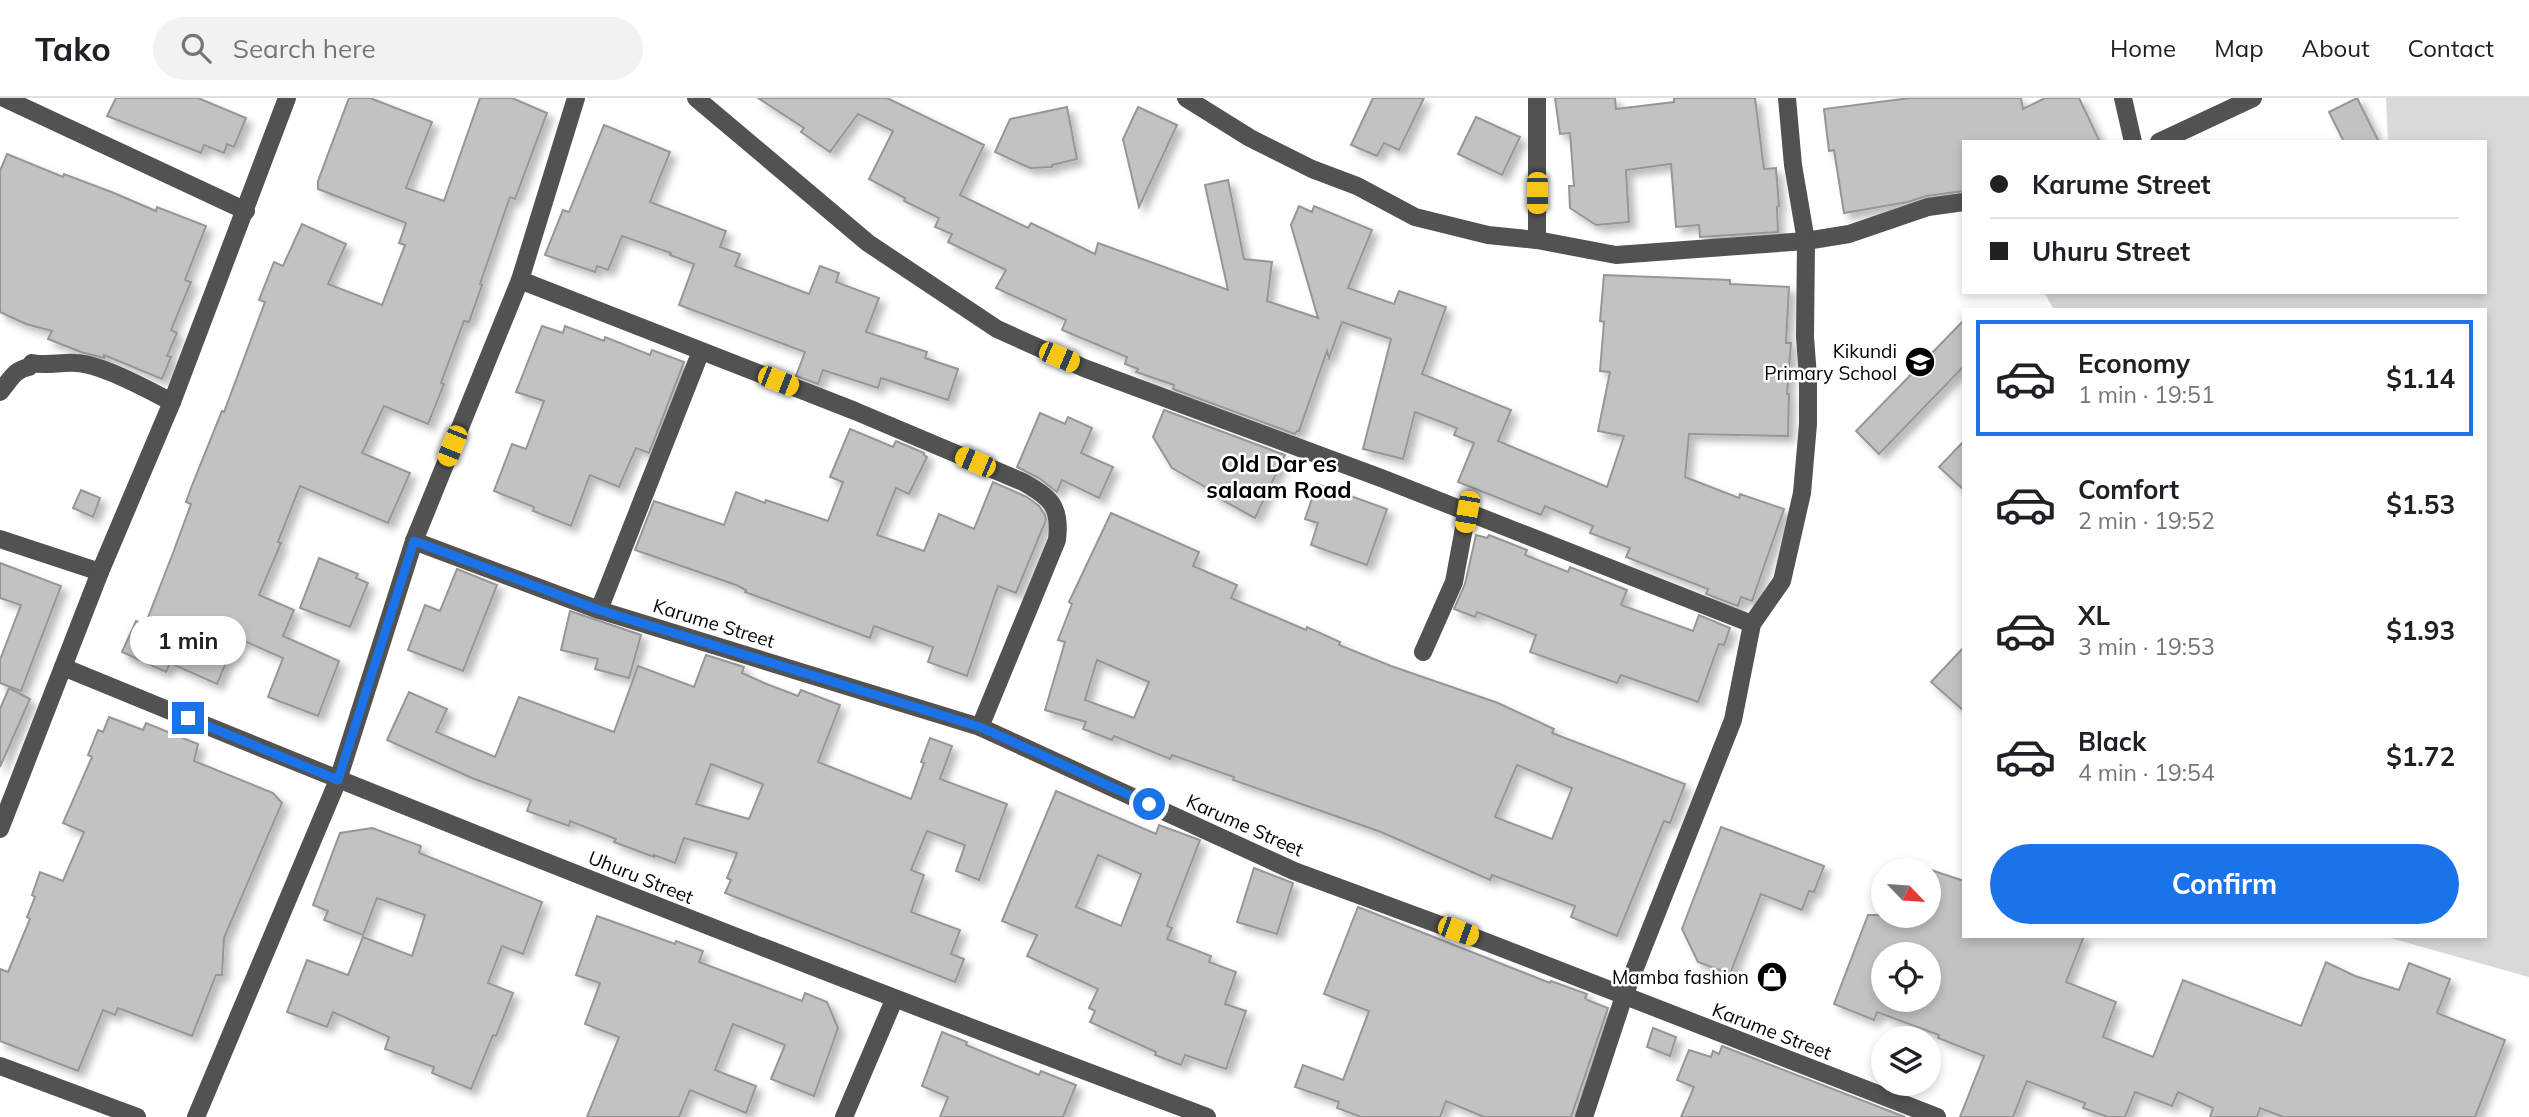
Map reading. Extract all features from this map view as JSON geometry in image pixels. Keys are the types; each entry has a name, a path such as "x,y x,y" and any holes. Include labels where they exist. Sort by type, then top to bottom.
{"street":[{"path":"4,98 246,211"},
{"path":"0,829 100,572 172,402 287,98"},
{"path":"196,1117 338,780 414,541 520,280 576,98"},
{"path":"696,98 867,243 998,329 1084,368 1467,512 1752,624"},
{"path":"1186,98 1250,138 1312,169 1357,186 1415,217 1488,234 1537,240 1616,256 1806,241 1849,234 1928,207 1962,202"},
{"path":"1536,98 1537,240"},
{"path":"1584,1117 1624,996 1733,720 1752,624 1782,581 1802,493 1808,424 1806,241 1793,165 1787,98"},
{"path":"2123,98 2133,140"},
{"path":"2163,140 2253,98"},
{"path":"520,280 855,411 1023,482 1048,497 1057,512 1057,540 980,727"},
{"path":"599,610 701,351"},
{"path":"0,392 11,376 32,363 44,366 78,363 122,377 172,402"},
{"path":"1423,652 1454,583 1467,512"},
{"path":"0,539 100,572"},
{"name":"Karume Street","path":"414,541 599,610 980,727 1294,871 1937,1117"},
{"name":"Uhuru Street","path":"63,667 338,780 894,1000 1208,1117"},
{"path":"845,1117 894,1000"},
{"path":"0,1066 137,1117"}],"shaded area":[{"path":"2386,98 2529,98 2529,977 2390,938 2487,938 2487,308 2053,308 2045,294 2487,294 2487,140 2388,140"}],"building":[{"path":"116,98 198,98 246,118 234,147 227,144 224,153 204,145 201,153 107,116"},
{"path":"349,98 370,98 432,122 406,188 444,201 480,98 512,98 547,113 515,199 510,197 469,322 464,321 428,424 384,406 362,453 410,473 388,523 300,486 278,542 281,543 259,595 294,610 283,636 339,661 318,716 268,697 283,658 242,640 233,657 229,656 217,684 170,663 166,672 122,652 136,621 145,625 191,504 186,502 191,488 222,411 224,412 265,302 259,300 274,262 283,266 302,224 346,244 328,284 382,305 405,245 399,243 406,223 318,189 318,181"},
{"path":"758,98 887,98 984,145 960,195 1028,228 1031,223 1095,254 1098,243 1228,290 1205,185 1228,180 1244,259 1272,262 1267,301 1318,318 1291,225 1299,206 1312,212 1314,206 1372,230 1348,288 1394,304 1399,291 1446,307 1422,374 1511,410 1498,441 1607,487 1624,436 1598,431 1610,372 1600,371 1604,275 1730,280 1730,284 1789,287 1786,343 1791,343 1787,394 1788,436 1689,434 1685,477 1739,498 1740,494 1784,509 1752,601 1741,597 1738,606 1706,594 1708,589 1626,557 1630,548 1590,533 1593,526 1545,506 1541,515 1458,482 1474,443 1454,435 1457,428 1415,412 1403,459 1363,449 1391,339 1342,322 1329,358 1327,351 1299,431 1295,434 1173,389 1174,385 1136,372 1138,369 1125,364 1127,357 1062,330 1066,320 996,288 1006,270 948,242 952,234 935,227 939,218 904,201 905,198 869,179 893,131 858,114 830,152 801,132 804,128"},
{"path":"1373,98 1424,98 1399,150 1384,143 1377,156 1351,145"},
{"path":"1555,98 1615,98 1616,109 1674,102 1674,98 1755,98 1764,169 1776,168 1778,232 1700,237 1699,225 1676,227 1671,164 1626,170 1629,222 1596,225 1570,208 1569,186 1574,186 1570,133 1560,134"},
{"path":"1910,98 2021,98 2023,109 2045,98 2079,98 2099,140 1962,140 1962,191 1844,213 1834,150 1829,151 1824,109"},
{"path":"2357,98 2378,140 2343,140 2329,112"},
{"path":"1067,107 1077,159 1052,167 1030,168 995,152 1010,119"},
{"path":"1138,107 1177,125 1139,207 1123,139"},
{"path":"1476,117 1520,137 1502,175 1458,154"},
{"path":"604,125 670,152 650,202 726,231 720,247 740,254 735,266 809,294 820,266 839,273 836,282 879,298 866,332 927,352 925,358 958,369 948,400 881,378 878,388 823,370 818,384 796,376 805,352 679,305 694,264 670,255 671,253 622,236 608,270 597,266 595,272 545,255 563,210 569,212"},
{"path":"7,154 156,211 157,207 206,226 185,280 191,282 171,330 177,333 167,356 171,357 162,379 104,355 104,358 81,352 48,339 52,331 26,324 0,312 0,171"},
{"path":"1962,322 1962,368 1879,454 1856,431"},
{"path":"542,326 563,333 565,326 604,341 605,337 650,355 652,350 684,362 649,453 636,448 619,487 590,475 571,526 494,491 512,444 526,449 544,401 516,392"},
{"path":"1164,410 1285,455 1255,518 1172,468 1153,437"},
{"path":"1040,413 1065,424 1068,417 1092,428 1081,453 1113,467 1099,498 1062,480 1057,492 1039,478 1017,467"},
{"path":"850,429 893,447 896,441 924,453 927,457 909,494 896,488 877,535 924,551 939,514 974,529 993,482 1027,497 1039,506 1045,515 1046,520 1016,593 998,586 967,676 928,662 933,647 874,626 870,638 745,592 746,590 736,585 635,550 654,501 724,525 736,492 828,521 843,482 830,477"},
{"path":"1962,443 1962,488 1939,467"},
{"path":"1317,484 1387,509 1367,565 1311,545 1318,523 1305,519"},
{"path":"81,490 100,498 93,517 73,508"},
{"path":"1111,513 1199,552 1193,566 1237,585 1231,598 1306,630 1307,627 1340,642 1339,645 1391,666 1498,703 1554,729 1552,733 1685,784 1670,823 1664,821 1617,936 1571,917 1575,906 1492,875 1490,880 1381,832 1233,780 1234,777 1172,755 1170,759 1114,736 1112,740 1083,729 1086,722 1045,710 1065,642 1058,640 1072,604 1069,602","holes":["1097,660 1149,682 1134,718 1085,700","1517,765 1572,788 1552,839 1495,817"]},
{"path":"1476,535 1487,538 1489,535 1527,550 1525,555 1568,572 1570,567 1627,590 1621,605 1693,631 1699,615 1730,628 1724,645 1719,644 1698,702 1621,675 1617,683 1530,652 1536,635 1477,612 1475,617 1454,609 1465,584"},
{"path":"319,558 358,574 356,578 368,583 350,627 300,608"},
{"path":"0,563 61,586 21,691 0,683 0,660 21,605 0,598"},
{"path":"457,569 497,585 463,671 408,650 425,605 440,611"},
{"path":"570,611 641,635 629,678 595,669 598,659 561,650"},
{"path":"1962,649 1962,709 1931,682"},
{"path":"706,655 744,667 742,673 764,683 798,696 801,690 840,705 818,762 911,799 930,738 952,746 940,779 1007,804 979,880 956,871 965,845 927,831 911,870 924,875 911,912 960,930 951,954 964,959 955,982 725,893 731,880 727,878 737,853 684,838 675,863 654,857 570,821 569,826 527,811 531,800 472,778 387,740 409,692 447,709 436,732 495,757 519,697 614,732 638,666 694,687","holes":["711,764 763,784 749,819 696,804"]},
{"path":"9,688 30,699 0,767 0,709"},
{"path":"109,717 143,730 146,723 198,744 194,761 273,793 282,803 224,938 222,975 216,975 192,1036 118,1008 115,1015 103,1010 78,1071 0,1041 0,969 8,972 30,919 27,917 35,897 32,895 40,872 63,881 84,832 63,823 92,757 88,755 98,730 103,732"},
{"path":"1056,791 1156,834 1159,825 1200,840 1167,926 1172,928 1167,939 1211,956 1209,962 1236,972 1225,1004 1246,1011 1226,1069 1185,1055 1181,1065 1090,1022 1095,1011 1089,1008 1098,989 1027,956 1037,935 1002,921","holes":["1098,855 1141,874 1121,926 1076,907"]},
{"path":"1721,827 1824,866 1814,892 1809,891 1802,910 1761,894 1730,974 1698,962 1682,929"},
{"path":"372,828 421,846 419,853 542,902 523,954 502,946 488,983 513,993 471,1089 432,1073 434,1067 385,1049 389,1037 333,1012 327,1027 287,1012 307,960 348,975 363,937 412,956 425,915 377,898 363,935 324,920 328,911 313,905 340,833"},
{"path":"1254,868 1293,883 1277,934 1237,922"},
{"path":"1941,873 1962,880 1962,938 2083,938 2066,982 2116,1002 2103,1037 2153,1057 2183,980 2301,1026 2326,962 2355,976 2399,990 2409,963 2450,979 2437,1013 2505,1040 2475,1117 2283,1117 2260,1108 2257,1117 2210,1117 2213,1108 2178,1092 2172,1106 2135,1092 2125,1117 2108,1117 2083,1108 2085,1103 2027,1081 2013,1117 1960,1117 1984,1056 1941,1039 1941,1026 1915,1026 1877,1012 1874,1020 1834,1004 1868,915 1871,915 1871,928 1941,928"},
{"path":"1358,907 1550,983 1551,981 1587,994 1587,1000 1608,1008 1571,1117 1484,1117 1446,1101 1440,1117 1361,1117 1337,1108 1339,1102 1295,1087 1303,1065 1343,1080 1369,1011 1324,994"},
{"path":"597,916 675,944 676,941 703,951 699,962 802,1001 805,993 827,1002 838,1028 814,1096 771,1079 785,1045 733,1024 715,1070 756,1086 746,1113 690,1090 679,1117 587,1117 619,1037 585,1024 600,983 576,975"},
{"path":"1653,1028 1676,1037 1670,1056 1647,1047"},
{"path":"942,1032 967,1042 966,1045 1039,1075 1041,1071 1076,1085 1063,1117 940,1117 948,1097 922,1086"},
{"path":"1722,1046 1905,1117 1681,1117 1694,1087 1677,1080 1689,1050 1711,1057 1713,1051 1719,1054"}],"place":[{"name":"Kikundi Primary School","path":"1920,362"},
{"name":"Mamba fashion","path":"1772,977"}],"district":[{"name":"Old Dar es salaam Road","path":"1279,476"}],"route":[{"path":"188,718 338,780 414,541 599,610 980,727 1149,804"}]}
